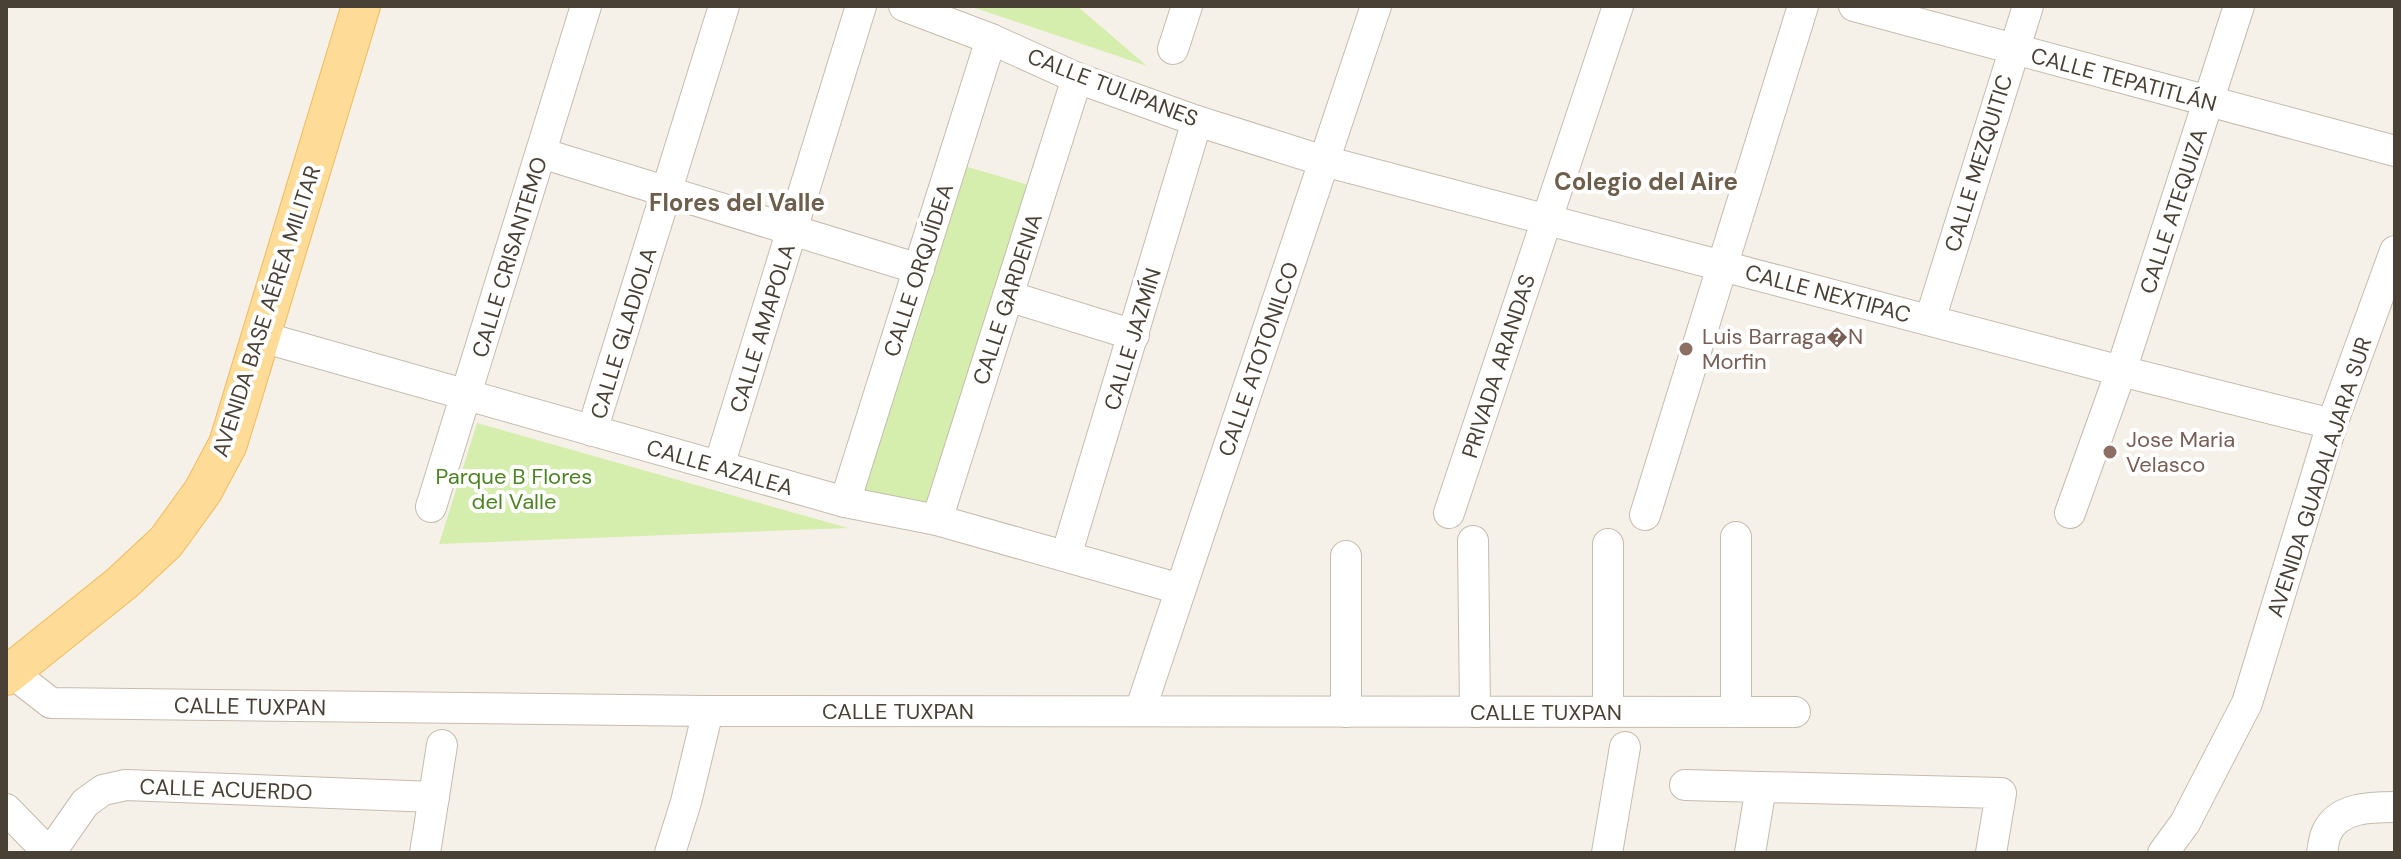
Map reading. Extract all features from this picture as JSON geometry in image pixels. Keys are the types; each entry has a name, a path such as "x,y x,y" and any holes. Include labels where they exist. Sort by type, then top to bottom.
{"main road":[{"name":"AVENIDA BASE AÉREA MILITAR","path":"8,674 122,583 166,542 203,491 228,444 361,6"}],"street":[{"name":"CALLE CRISANTEMO","path":"431,507 586,6"},
{"name":"CALLE GLADIOLA","path":"592,431 724,6"},
{"name":"CALLE AMAPOLA","path":"719,466 861,6"},
{"name":"CALLE TULIPANES","path":"904,6 991,39 1077,78 1197,121 1324,161"},
{"path":"1173,49 1187,6"},
{"name":"CALLE ATOTONILCO","path":"1140,711 1376,6"},
{"name":"PRIVADA ARANDAS","path":"1449,513 1618,6"},
{"path":"1645,515 1803,6"},
{"name":"CALLE TEPATITLÁN","path":"1854,6 2395,151"},
{"name":"CALLE MEZQUITIC","path":"1930,320 2028,6"},
{"name":"CALLE ATEQUIZA","path":"2070,513 2121,371 2239,6"},
{"name":"CALLE ORQUÍDEA","path":"845,502 991,39"},
{"name":"CALLE GARDENIA","path":"937,520 1077,78"},
{"name":"CALLE JAZMÍN","path":"1066,556 1197,121"},
{"path":"541,153 919,269"},
{"name":"CALLE NEXTIPAC","path":"1324,161 2332,424"},
{"name":"AVENIDA GUADALAJARA SUR","path":"2185,823 2247,703 2332,424 2395,251"},
{"path":"1008,296 1134,335"},
{"name":"CALLE AZALEA","path":"262,337 845,502 937,520 1180,589"},
{"path":"1736,537 1736,712"},
{"path":"1473,541 1475,712"},
{"path":"1608,544 1608,712"},
{"path":"1346,556 1346,712"},
{"name":"CALLE TUXPAN","path":"8,674 51,703 708,711 1795,712"},
{"path":"670,853 708,711"},
{"path":"425,853 442,745"},
{"path":"1607,853 1625,747"},
{"name":"CALLE ACUERDO","path":"50,853 85,803 103,790 126,785 434,797"},
{"path":"1685,785 2001,793 1991,853"},
{"path":"1750,853 1761,787"},
{"path":"2324,842 2344,813 2371,807 2395,807"},
{"path":"12,818 50,853"},
{"path":"2163,853 2185,823"},
{"path":"2177,853 2185,823"}],"green space":[{"path":"969,6 1077,6 1147,66"},
{"path":"961,165 1032,186 931,511 862,490"},
{"name":"Parque B Flores del Valle","path":"477,423 848,528 439,544"}],"place":[{"name":"Luis Barraga�N Morfin","path":"1686,349"},
{"name":"Jose Maria Velasco","path":"2110,452"}],"district":[{"name":"Colegio del Aire","path":"1646,182"},
{"name":"Flores del Valle","path":"737,203"}]}
